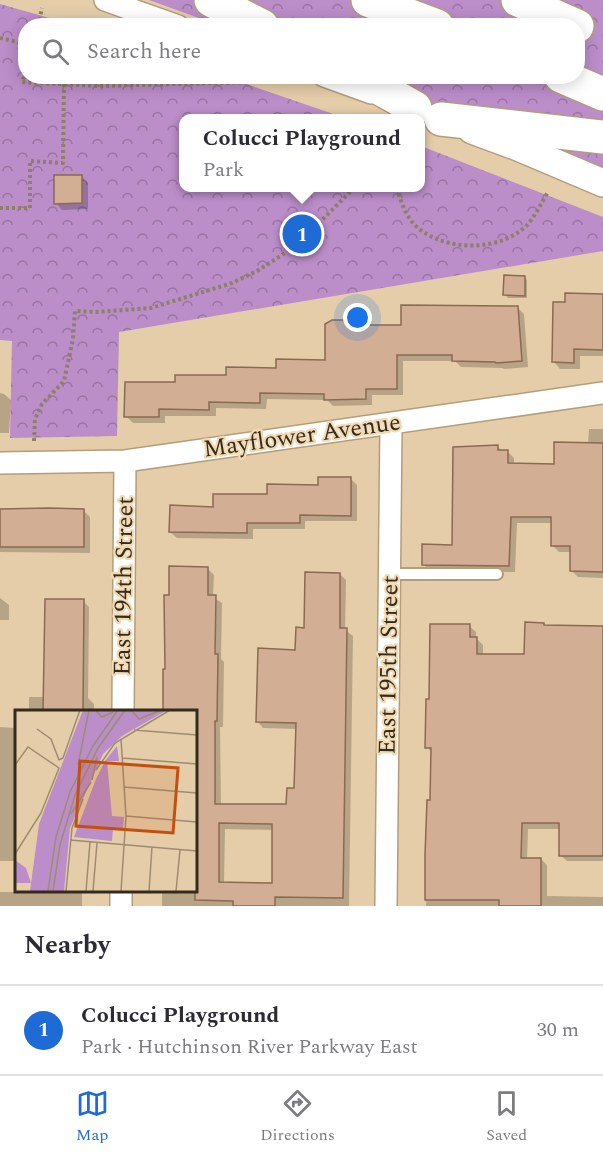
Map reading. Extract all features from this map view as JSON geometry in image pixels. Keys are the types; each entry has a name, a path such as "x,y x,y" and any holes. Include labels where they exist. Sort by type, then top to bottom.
{"highway":[{"path":"211,0 246,18"},
{"path":"368,0 416,18"},
{"path":"518,0 559,18"},
{"path":"585,29 603,37"},
{"path":"373,84 428,114 603,137"},
{"path":"580,84 603,94"}],"street":[{"path":"105,0 156,18"},
{"path":"346,84 518,147 603,183"},
{"name":"Mayflower Avenue","path":"0,463 125,461 603,393"},
{"name":"East 195th Street","path":"386,906 391,424"},
{"name":"East 194th Street","path":"123,710 125,461"}],"lane":[{"path":"390,574 497,574"}],"path":[{"path":"40,18 42,8"},
{"path":"0,38 18,42"},
{"path":"0,208 30,208 30,161 63,163 64,84 99,86 176,84"},
{"path":"34,442 36,419 42,404 64,381 73,339 75,311 96,312 151,308 232,283 282,255 306,236 350,192"},
{"path":"398,192 403,208 417,227 438,240 460,245 499,242 526,227 548,192"}],"green space":[{"path":"149,0 603,0 603,169 375,84 585,84 585,18 199,18"},
{"path":"0,4 49,18 18,18 18,84 246,84 333,114 179,114 179,192 425,192 425,148 603,217 603,251 119,332 117,436 10,438 12,341 0,340"}],"building":[{"path":"54,175 82,175 82,203 54,204"},
{"path":"504,275 525,276 525,296 503,295"},
{"path":"565,293 603,294 603,350 574,349 574,363 552,362 553,302 565,302"},
{"path":"401,305 518,306 522,361 496,363 452,361 452,355 397,355 397,389 366,389 366,399 324,400 324,394 260,393 260,403 209,402 209,410 159,409 159,417 124,417 125,382 175,382 175,375 226,375 226,367 276,368 276,359 325,360 325,324 332,320 367,320 367,325 401,325"},
{"path":"554,442 603,443 603,572 570,571 570,546 551,546 551,517 511,517 509,566 422,565 422,544 452,545 453,447 498,445 498,450 508,450 508,463 554,464"},
{"path":"318,477 351,477 351,516 300,515 300,523 247,523 247,533 169,532 170,505 213,507 213,494 267,494 267,484 318,485"},
{"path":"0,509 84,509 84,547 0,547"},
{"path":"169,566 208,567 208,595 216,595 215,654 218,654 215,804 286,804 287,788 294,788 296,723 256,722 258,648 295,650 296,627 304,628 305,572 340,573 340,628 347,628 343,898 275,897 275,906 233,906 233,901 195,900 196,710 163,710 164,595 169,595","holes":["219,823 272,824 272,883 219,882"]},
{"path":"45,599 84,599 83,710 43,710"},
{"path":"525,622 544,623 544,625 603,626 603,856 559,856 559,823 522,823 521,858 541,858 541,906 499,906 499,900 425,900 427,800 430,800 431,748 425,748 426,699 429,699 430,624 470,624 470,637 477,637 477,654 524,654"}],"place":[{"name":"Colucci Playground","path":"302,234"}]}
